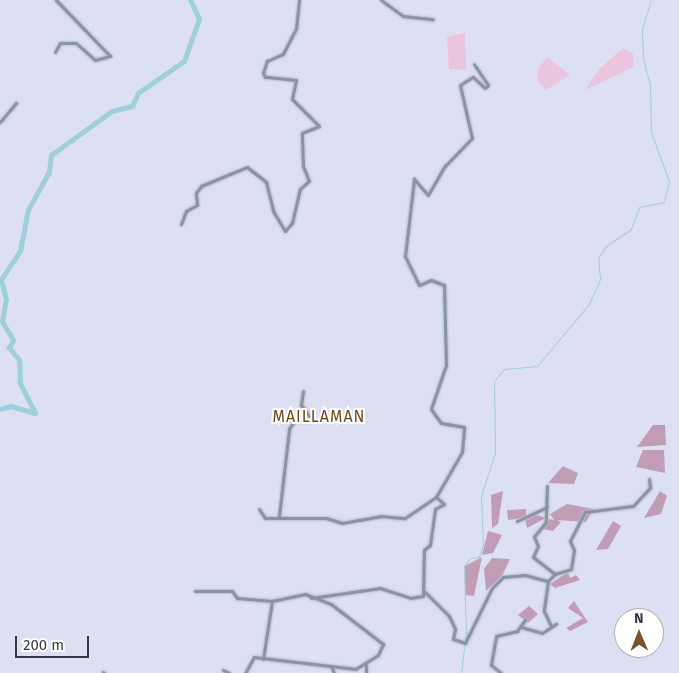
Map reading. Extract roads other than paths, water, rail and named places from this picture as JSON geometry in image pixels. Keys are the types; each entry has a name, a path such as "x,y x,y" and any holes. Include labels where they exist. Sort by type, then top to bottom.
{"street":[{"path":"55,52 60,43 76,43 95,60 110,56 56,0"},
{"path":"181,224 186,211 197,205 196,193 202,186 247,167 266,182 273,211 289,229 300,190 309,181 303,166 302,133 319,126 292,99 296,80 265,77 263,73 266,61 283,54 296,29 299,0"},
{"path":"381,0 403,16 433,19"},
{"path":"259,509 265,518 279,516 342,523 380,516 405,518 436,497 462,452 466,431 456,423 438,421 431,409 446,365 444,285 431,280 419,285 405,256 414,179 428,195 445,166 472,138 460,85 473,77 485,88 488,85 474,64"},
{"path":"0,122 16,103"},
{"path":"279,516 289,429 294,421 309,422 301,405 303,391"},
{"path":"551,626 544,612 548,581 555,574 571,570 574,550 570,541 585,512 633,506 650,488 649,479"},
{"path":"547,486 546,522 534,537 538,546 533,557 555,574"},
{"path":"436,497 444,504 435,510 430,545 424,550 425,592 449,616 456,628 453,639 462,643 471,637 481,607 503,577 520,574 548,581"},
{"path":"517,521 547,507"},
{"path":"311,598 380,588 410,598 425,592"},
{"path":"195,591 232,591 236,598 272,600 293,593 311,598 331,604 383,644 366,665 361,667 331,666 252,657 245,673"},
{"path":"263,659 272,600"},
{"path":"521,627 525,620"},
{"path":"501,673 491,665 496,636 521,627 542,633 556,624"},
{"path":"366,665 366,673"},
{"path":"331,666 334,673"},
{"path":"223,670 229,673"}],"waterway":[{"path":"0,409 11,406 35,413 20,383 19,360 9,348 13,340 2,322 6,300 1,280 20,251 28,210 49,172 51,155 112,111 132,106 138,93 184,61 199,19 190,0"},
{"path":"461,673 466,634 464,566 470,558 479,557 483,545 481,496 495,453 494,381 504,369 537,366 589,304 600,279 598,258 606,246 631,229 639,207 664,202 669,181 651,132 650,85 643,58 642,29 651,0"}],"district":[{"name":"MAILLAMAN","path":"319,417"}]}
